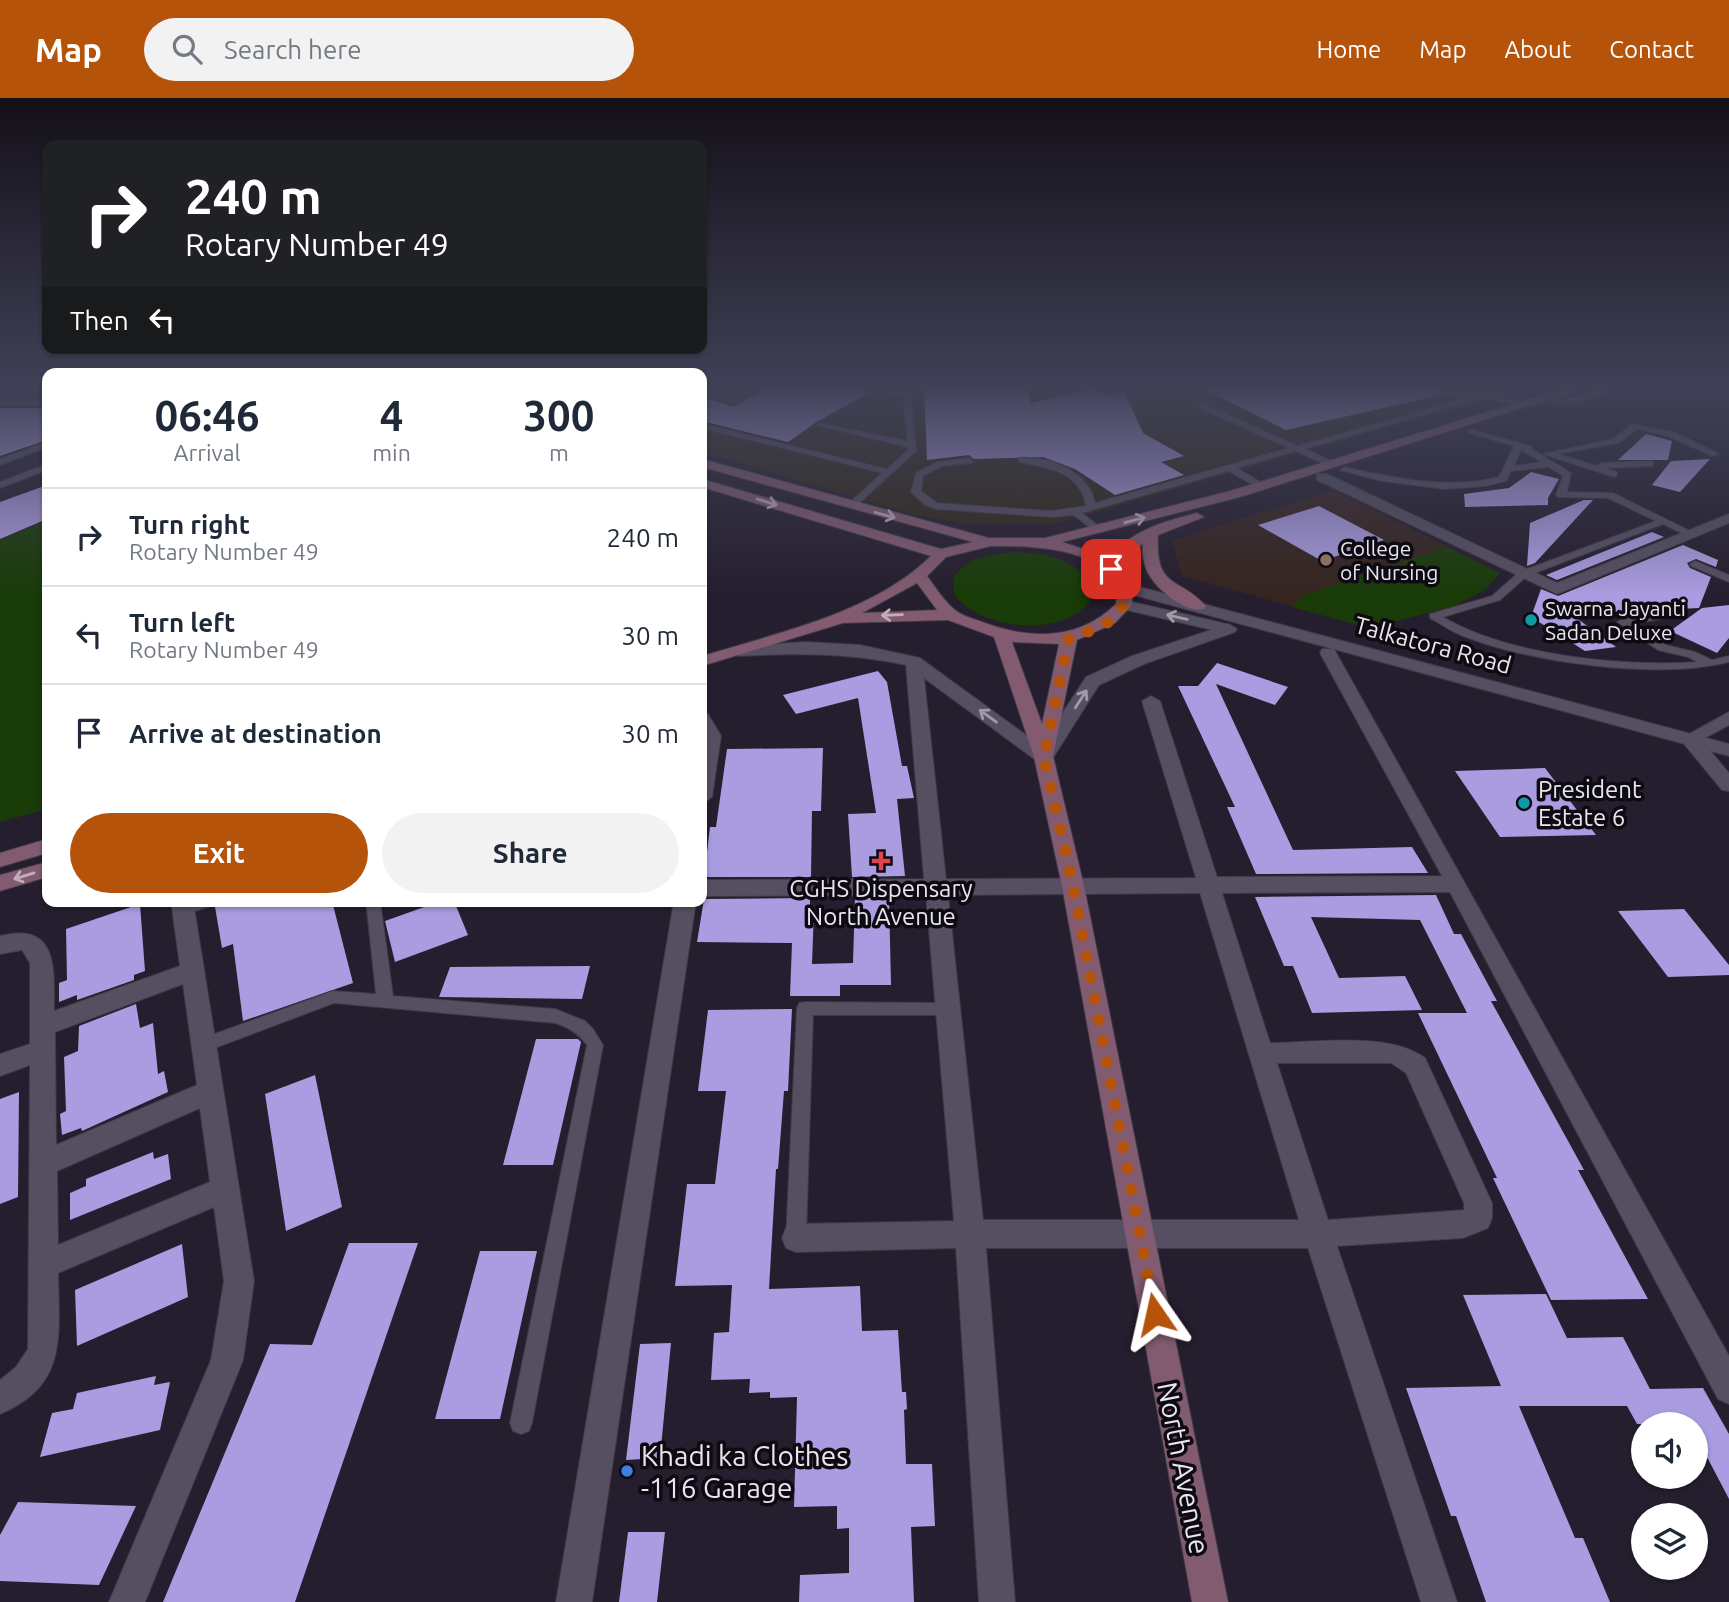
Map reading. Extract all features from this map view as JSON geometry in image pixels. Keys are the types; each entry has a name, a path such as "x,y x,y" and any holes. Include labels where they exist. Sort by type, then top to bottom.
{"main road":[{"path":"707,484 941,554 991,542 1045,542 1098,530 1261,486 1360,455"},
{"path":"1111,569 1128,546 1151,533 1393,455"},
{"path":"707,464 851,506 991,542"},
{"path":"1151,533 1152,571 1168,588 1198,606"},
{"path":"707,659 834,621 884,615 951,615 1002,637 1033,640 1069,638 1104,626 1125,596 1111,569 1094,557 1045,542"},
{"path":"834,621 919,576 941,554"},
{"path":"919,576 951,615"},
{"name":"North Avenue","path":"1002,637 1044,757 1073,886 1210,1602"},
{"name":"North Avenue","path":"1044,757 1069,638"},
{"path":"0,860 42,847"},
{"path":"0,883 42,870"}],"street":[{"path":"1322,477 1558,589 1729,518"},
{"name":"Talkatora Road","path":"1125,596 1198,606 1695,747 1729,762"},
{"name":"Talkatora Road","path":"1125,596 1229,629 1695,747 1729,750"},
{"path":"738,650 806,647 860,650 914,662 1044,757 1092,681 1138,660 1229,629"},
{"path":"1328,653 1457,884 1729,1388"},
{"path":"914,662 970,1234 997,1602"},
{"path":"1151,701 1318,1234 1439,1602"},
{"path":"1729,718 1695,747 1729,785"},
{"path":"707,727 712,736 707,766"},
{"path":"707,888 1457,884"},
{"path":"127,1602 227,1360 239,1281 192,971 191,907"},
{"path":"574,1602 684,907"},
{"path":"0,945 27,941 36,946 42,963 44,1265 44,1349 37,1369 29,1379 20,1388 0,1398"},
{"path":"0,1065 42,1038 192,971"},
{"path":"796,1238 970,1234 1318,1234 1463,1224 1478,1218 1478,1203 1416,1066 1404,1057 1391,1053 1263,1053"},
{"path":"43,1164 211,1091"},
{"path":"44,1265 225,1189"}],"lane":[{"path":"821,455 889,472"},
{"path":"851,506 909,455"},
{"path":"969,461 940,464 919,475 916,492 928,503 936,506 1075,512 1273,455"},
{"path":"1312,455 1331,464"},
{"path":"1344,470 1422,484 1489,484 1503,479 1514,455"},
{"path":"1536,455 1568,475 1561,495 1610,495 1690,534"},
{"path":"1551,455 1615,474"},
{"path":"1022,460 1067,471 1082,481 1091,494 1091,508"},
{"path":"1507,469 1551,464"},
{"path":"1589,466 1650,464"},
{"path":"1230,468 1261,486"},
{"path":"0,485 42,469"},
{"path":"1075,512 1098,530"},
{"path":"1663,521 1523,574 1496,598 1434,616 1467,635 1570,659 1654,667 1714,666 1729,659"},
{"path":"1695,564 1729,579"},
{"path":"1679,613 1622,622 1662,648 1691,654 1714,666"},
{"path":"374,907 385,999"},
{"path":"204,1045 317,1001 351,996 555,1016 581,1027 595,1045 521,1423"},
{"path":"796,1238 805,1008 948,1009"}],"shaded area":[{"path":"713,455 1294,455 1059,523 968,524 918,516"},
{"name":"College of Nursing","path":"1333,490 1500,573 1485,590 1454,606 1397,621 1358,625 1182,576 1172,541"}],"green space":[{"path":"42,523 42,810 0,822 0,539"},
{"path":"1448,547 1500,573 1485,590 1454,606 1397,621 1358,625 1292,607 1304,595"},
{"path":"1003,553 1040,554 1075,567 1091,585 1090,601 1077,613 1061,621 1042,625 1001,622 982,616 954,594 954,575 972,560"}],"building":[{"path":"927,455 967,455 927,460"},
{"path":"969,455 1183,455 1161,462 1184,475 1115,495 1075,469 1043,457 974,459"},
{"path":"1623,455 1669,455 1668,460 1618,460"},
{"path":"1710,459 1680,492 1652,485 1671,461"},
{"path":"1531,472 1559,479 1548,498 1548,505 1465,507 1464,494 1509,488"},
{"path":"42,487 42,521 0,539 0,502"},
{"path":"1584,500 1593,500 1535,563 1527,566 1530,523"},
{"path":"1319,506 1384,540 1322,561 1258,525"},
{"path":"1652,532 1664,537 1557,580 1546,575"},
{"path":"1683,545 1718,560 1716,567 1696,559 1687,563 1690,568 1711,577 1699,608 1571,614 1616,647 1585,651 1531,617 1541,589 1558,596"},
{"path":"1729,605 1729,638 1717,653 1670,631 1702,608"},
{"path":"1217,663 1288,687 1275,705 1216,684 1293,850 1412,847 1428,873 1256,874 1227,807 1235,807 1178,686 1198,686"},
{"path":"878,671 887,682 902,766 907,766 914,798 897,799 905,876 852,877 848,814 876,813 858,698 796,714 783,695"},
{"path":"823,748 821,811 812,811 811,877 707,877 710,827 716,827 727,749"},
{"name":"President Estate 6","path":"1545,768 1596,835 1500,837 1455,771"},
{"path":"1436,895 1454,934 1461,934 1497,1001 1491,1001 1584,1170 1578,1170 1648,1299 1551,1300 1493,1178 1497,1178 1418,1013 1467,1013 1420,920 1311,917 1339,978 1405,976 1422,1010 1312,1013 1293,966 1284,966 1255,897"},
{"path":"810,898 810,909 814,909 812,964 853,963 855,898 889,898 891,985 840,985 840,996 790,996 792,943 697,942 703,907 707,907 707,899"},
{"path":"131,907 140,907 145,971 134,975 134,980 77,1000 77,995 59,1002 59,983 67,980 66,929"},
{"path":"215,907 334,907 353,983 243,1021 233,944 222,948"},
{"path":"424,907 456,907 468,935 395,962 385,921"},
{"path":"1684,909 1729,965 1729,975 1668,977 1618,911"},
{"path":"590,966 582,999 439,997 450,967"},
{"path":"136,1004 140,1028 153,1023 158,1074 164,1071 168,1092 82,1131 81,1128 62,1135 60,1114 66,1111 64,1057 78,1051 79,1026"},
{"path":"792,1009 788,1091 784,1091 776,1169 769,1289 860,1286 862,1331 898,1330 902,1392 906,1392 906,1464 932,1464 935,1526 911,1527 914,1602 799,1602 800,1575 849,1573 849,1528 837,1529 837,1506 794,1507 797,1397 770,1398 770,1392 749,1393 750,1379 711,1380 714,1333 729,1332 732,1285 675,1286 687,1184 715,1184 726,1091 698,1091 708,1010"},
{"path":"536,1039 578,1039 581,1042 553,1165 503,1165"},
{"path":"315,1075 342,1207 286,1231 265,1094"},
{"path":"19,1092 18,1197 0,1204 0,1099"},
{"path":"153,1152 154,1159 168,1154 171,1179 70,1220 70,1193 86,1186 86,1179"},
{"path":"349,1243 418,1243 295,1602 163,1602 270,1344 312,1345"},
{"path":"182,1244 188,1297 77,1346 75,1290"},
{"path":"480,1251 537,1251 500,1419 435,1419"},
{"path":"1546,1294 1567,1338 1623,1337 1650,1389 1703,1388 1729,1434 1729,1499 1708,1459 1708,1412 1631,1413 1627,1406 1519,1406 1575,1538 1583,1538 1610,1602 1486,1602 1456,1516 1451,1516 1406,1388 1501,1386 1463,1295"},
{"path":"671,1343 660,1458 626,1460 640,1344"},
{"path":"156,1376 154,1385 170,1382 160,1430 40,1457 52,1413 73,1409 77,1393"},
{"path":"18,1502 136,1506 99,1585 0,1581 0,1535"},
{"path":"628,1532 665,1532 657,1602 619,1602"}],"place":[{"name":"College of Nursing","path":"1326,560"},
{"name":"Swarna Jayanti Sadan Deluxe","path":"1531,620"},
{"name":"President Estate 6","path":"1524,803"},
{"name":"CGHS Dispensary North Avenue","path":"881,861"},
{"name":"Khadi ka Clothes -116 Garage","path":"627,1471"}],"route":[{"path":"1111,569 1125,588 1124,605 1104,626 1069,638 1044,757 1073,886 1155,1314"}]}
